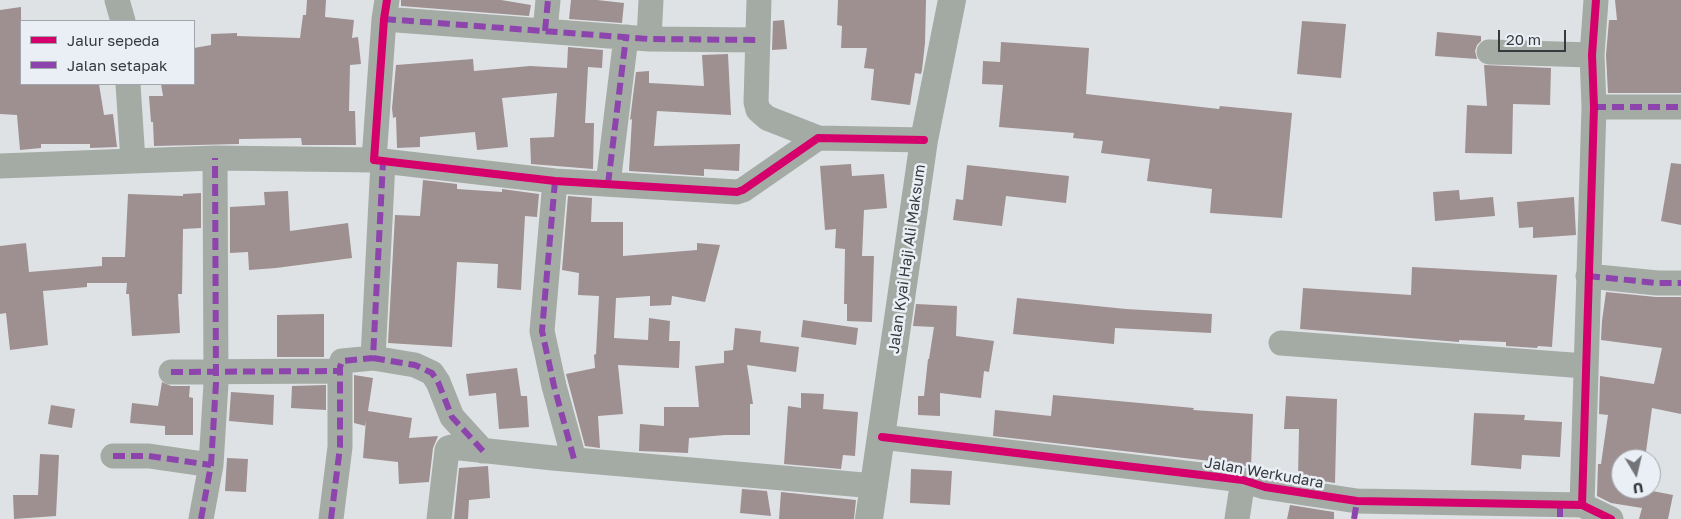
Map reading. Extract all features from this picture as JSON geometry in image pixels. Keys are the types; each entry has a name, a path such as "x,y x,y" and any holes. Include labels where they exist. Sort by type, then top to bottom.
{"street":[{"path":"117,0 122,20"},
{"path":"545,31 548,0"},
{"path":"608,184 637,38 651,0"},
{"path":"759,0 756,102 758,110 767,118 818,138 924,140"},
{"name":"Jalan Kyai Haji Ali Maksum","path":"869,519 924,140 952,0"},
{"path":"1567,509 1585,366 1594,107 1592,55 1596,0"},
{"path":"373,358 385,10 545,31 637,38 758,40"},
{"path":"1489,52 1592,55"},
{"path":"128,85 133,161"},
{"path":"1594,107 1681,107"},
{"path":"0,166 216,158 379,161 555,181 737,192 743,190 818,138"},
{"path":"201,519 211,465 216,372 216,158"},
{"path":"555,181 542,331 550,370 574,459"},
{"path":"1588,276 1656,283 1681,283"},
{"path":"1281,343 1585,366"},
{"path":"331,519 340,447 340,371 342,361 373,358 415,365 432,374 438,382 452,417 483,451"},
{"path":"171,372 340,371"},
{"name":"Jalan Werkudara","path":"882,437 1243,480 1264,488 1356,510 1494,511 1567,509 1611,519"},
{"path":"439,519 448,448 875,486"},
{"path":"113,456 149,456 211,465"},
{"name":"Jalan Werkudara","path":"1237,519 1243,480"}],"building":[{"path":"307,0 326,0 325,17 354,20 352,38 358,37 361,64 350,65 349,111 355,111 356,145 302,145 301,138 239,139 239,144 154,146 149,96 163,96 161,85 195,85 195,48 211,45 211,34 237,33 237,36 300,38 303,15 306,15"},
{"path":"401,0 501,0 531,5 529,16 401,6"},
{"path":"571,0 624,3 622,23 569,19"},
{"path":"838,0 926,0 922,70 921,74 915,73 910,105 871,100 874,69 864,68 867,48 841,48 842,26 837,25"},
{"path":"1615,0 1681,0 1681,93 1608,93 1606,55 1609,20 1617,20"},
{"path":"21,7 20,85 99,85 104,115 113,114 117,147 90,148 90,144 41,144 41,148 20,150 17,115 0,114 0,10"},
{"path":"784,20 787,49 772,50 773,21"},
{"path":"1302,21 1346,24 1341,78 1297,74"},
{"path":"1437,32 1481,36 1481,41 1475,51 1477,59 1435,56"},
{"path":"1001,42 1089,48 1086,94 1219,109 1220,106 1292,113 1282,218 1210,213 1212,189 1147,181 1150,159 1101,153 1103,141 1073,138 1074,133 999,127 1003,85 982,84 983,61 1000,62"},
{"path":"568,47 603,50 602,68 588,67 585,123 594,123 593,169 531,164 530,138 554,137 557,93 502,98 508,147 477,150 475,132 420,137 420,147 397,148 396,117 393,118 392,108 396,65 473,59 474,71 530,66 567,68"},
{"path":"728,54 731,115 657,111 654,146 740,144 739,171 704,169 704,176 629,171 632,119 630,120 636,72 649,71 649,83 704,86 702,55"},
{"path":"1484,65 1551,68 1550,105 1513,104 1512,154 1465,153 1467,105 1487,106"},
{"path":"1671,163 1681,164 1681,225 1661,221"},
{"path":"851,164 852,176 884,174 887,208 864,210 862,256 874,256 872,322 847,321 847,304 844,304 845,249 835,248 836,229 825,230 820,166"},
{"path":"967,165 1069,176 1066,203 1006,196 1002,226 953,220 956,199 963,200"},
{"path":"423,180 457,184 457,189 502,192 502,189 539,194 537,217 525,216 521,290 497,288 498,264 457,262 452,347 388,343 395,215 420,216"},
{"path":"1459,190 1460,200 1493,197 1495,216 1435,221 1433,192"},
{"path":"288,191 290,231 348,223 352,258 249,270 248,252 230,253 230,207 265,205 264,192"},
{"path":"201,193 201,228 183,229 182,294 178,294 180,333 132,336 129,294 126,294 127,283 87,283 87,287 43,291 48,345 10,350 6,313 0,314 0,246 26,243 29,272 102,266 102,257 125,257 128,194 183,196 183,194"},
{"path":"568,196 592,198 591,222 623,222 623,256 697,250 697,243 720,245 705,302 672,296 671,305 650,306 650,296 616,298 614,338 648,340 649,318 670,321 669,341 680,341 679,368 618,365 623,414 598,416 600,448 585,446 566,374 595,368 594,355 596,354 599,296 578,295 579,273 562,270"},
{"path":"1574,197 1576,235 1533,238 1533,227 1519,228 1517,202"},
{"path":"1412,267 1557,275 1552,347 1506,346 1506,342 1459,340 1459,342 1300,329 1303,288 1411,295"},
{"path":"1606,292 1656,297 1681,297 1681,414 1652,408 1646,449 1611,449 1611,499 1661,499 1661,493 1673,495 1668,519 1639,519 1642,508 1611,503 1597,496 1598,464 1601,464 1608,415 1599,414 1600,376 1654,384 1662,348 1601,340"},
{"path":"1017,298 1126,309 1212,314 1211,333 1115,328 1114,344 1013,334"},
{"path":"916,304 957,306 956,336 994,341 989,372 984,371 981,398 940,393 940,416 918,415 918,396 924,396 934,327 913,326"},
{"path":"324,314 324,357 277,357 277,315"},
{"path":"803,320 858,328 856,345 801,337"},
{"path":"735,328 761,331 760,342 799,347 796,372 747,365 753,404 750,404 750,435 689,438 688,453 639,451 640,424 664,426 664,407 699,407 695,366 724,363 724,351 733,350"},
{"path":"517,368 521,396 527,396 529,427 499,429 496,393 469,396 466,374"},
{"path":"354,375 373,378 368,411 412,418 409,438 438,436 433,448 429,482 399,484 398,462 363,458 366,426 354,423"},
{"path":"162,382 171,386 190,386 189,397 193,398 193,435 165,435 165,426 130,423 132,403 158,406"},
{"path":"326,385 326,410 291,408 292,386"},
{"path":"231,392 274,395 273,425 229,421"},
{"path":"801,393 824,394 823,409 858,412 855,456 843,455 841,469 784,464 788,406 801,408"},
{"path":"1053,395 1194,408 1193,410 1253,414 1251,467 993,436 995,410 1051,416"},
{"path":"1286,396 1337,399 1335,483 1298,477 1299,429 1284,429"},
{"path":"51,405 75,409 72,428 48,424"},
{"path":"1474,413 1525,415 1524,420 1562,422 1560,457 1522,455 1521,469 1471,465"},
{"path":"40,454 59,455 56,516 14,519 13,495 38,495"},
{"path":"227,458 248,459 246,492 225,491"},
{"path":"488,466 490,498 469,500 468,519 454,519 459,468"},
{"path":"911,469 952,471 950,505 910,503"},
{"path":"742,489 767,491 771,516 740,513"},
{"path":"781,492 856,500 854,519 779,519"},
{"path":"1290,505 1334,512 1334,519 1287,519"}],"marked path":[{"path":"545,31 548,0"},
{"path":"384,19 649,39 758,40"},
{"path":"608,184 626,37"},
{"path":"1594,107 1681,107"},
{"path":"201,519 211,465 216,383 215,158"},
{"path":"331,519 340,447 340,367 342,361 373,358 383,162"},
{"path":"555,181 542,331 554,386 574,459"},
{"path":"1588,276 1657,283 1681,283"},
{"path":"373,358 415,365 432,373 438,382 452,417 483,451"},
{"path":"171,372 340,371"},
{"path":"113,456 149,456 211,465"},
{"path":"1354,519 1357,501"},
{"path":"1560,505 1560,519"}],"cycle path":[{"path":"387,0 374,160 555,181 737,192 743,190 818,138 924,140"},
{"path":"1582,505 1594,107 1592,55 1596,0"},
{"path":"882,437 1243,480 1265,487 1357,501 1582,505 1611,519"}]}
